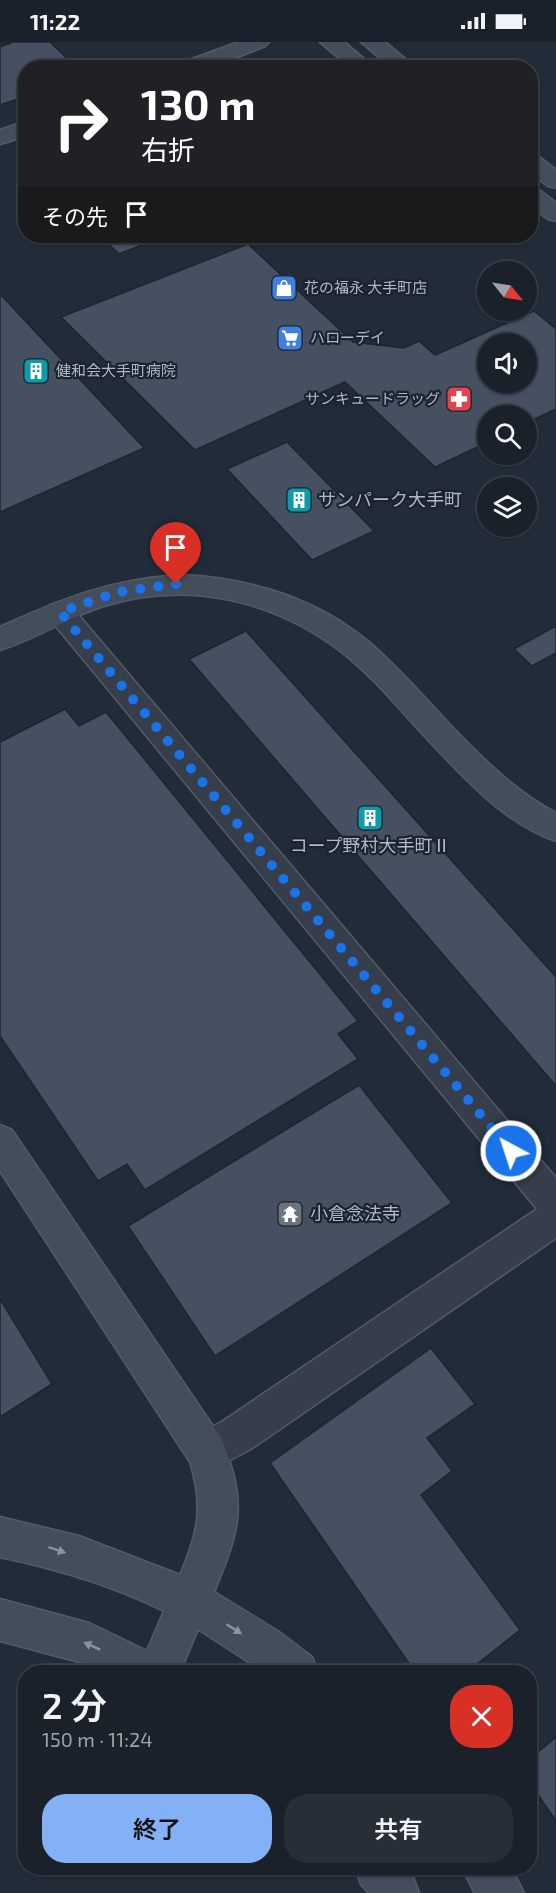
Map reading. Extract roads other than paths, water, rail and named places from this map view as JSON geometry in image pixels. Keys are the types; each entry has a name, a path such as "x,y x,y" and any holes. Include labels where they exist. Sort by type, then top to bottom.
{"street":[{"path":"210,60 258,42"},
{"path":"331,42 355,60"},
{"path":"372,42 396,60"},
{"path":"0,137 18,131"},
{"path":"538,167 556,181"},
{"path":"538,200 556,214"},
{"path":"0,639 60,612 118,592 176,584 224,587 269,597 310,615 355,647 502,796 556,828"},
{"path":"60,612 556,1205"},
{"path":"0,1141 207,1452 218,1487 218,1522 211,1550 162,1665"},
{"path":"207,1452 237,1435 556,1217"},
{"path":"0,1536 37,1543 121,1570 188,1600 289,1665"},
{"path":"0,1620 88,1644 130,1665"},
{"path":"383,1875 397,1893"},
{"path":"489,1875 502,1893"}],"place":[{"name":"花の福永 大手町店","path":"284,288"},
{"name":"ハローデイ","path":"290,338"},
{"name":"健和会大手町病院","path":"36,371"},
{"name":"サンキュードラッグ","path":"459,399"},
{"name":"サンパーク大手町","path":"299,500"},
{"name":"コープ野村大手町Ⅱ","path":"370,818"},
{"name":"小倉念法寺","path":"290,1214"}]}
